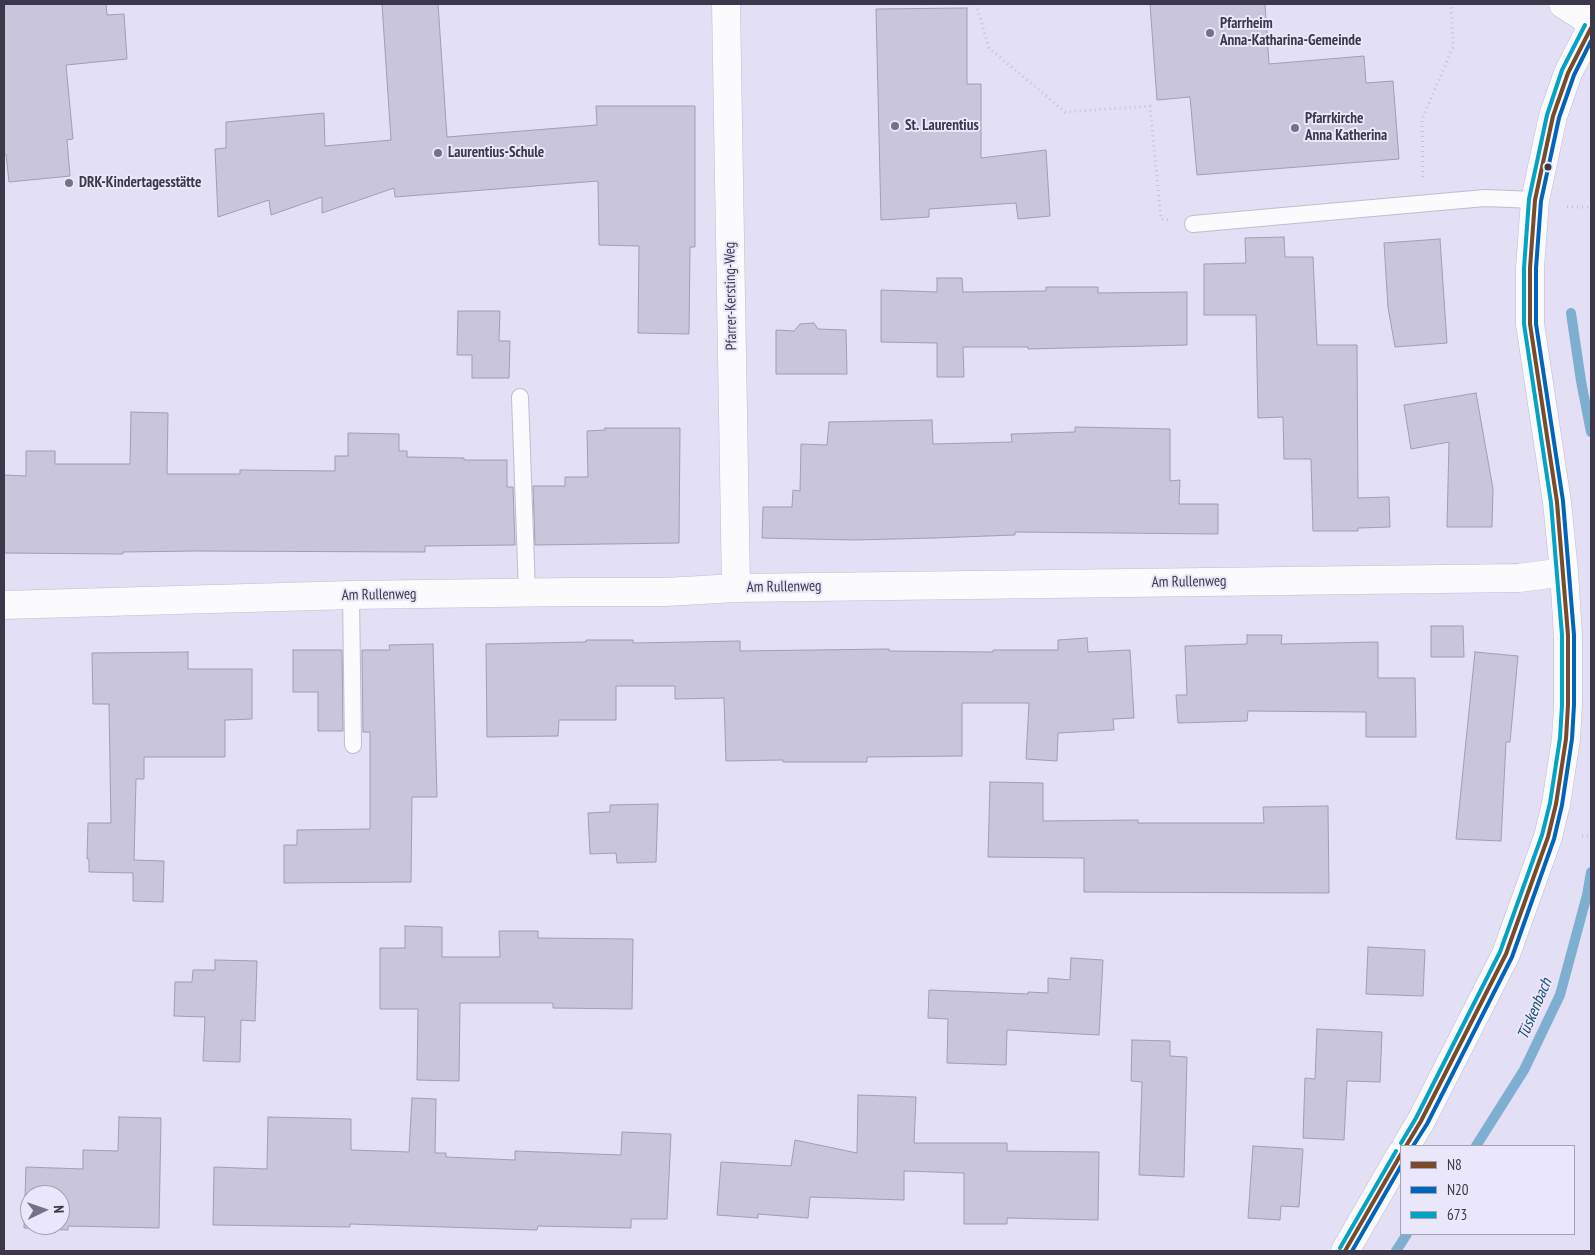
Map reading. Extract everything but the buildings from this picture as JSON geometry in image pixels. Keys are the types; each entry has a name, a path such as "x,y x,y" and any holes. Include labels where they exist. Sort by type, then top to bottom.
{"street":[{"name":"Pfarrer-Kersting-Weg","path":"726,4 736,588"},
{"path":"1563,4 1591,22"},
{"path":"1407,1145 1421,1121 1506,954 1548,837 1560,780 1566,739 1568,705 1568,635 1557,502 1530,324 1530,268 1535,200 1553,116 1568,73 1591,28"},
{"name":"Am Rullenweg","path":"4,605 351,595 666,592 736,588 1519,578 1564,572"},
{"path":"1345,1251 1400,1156"}],"lane":[{"path":"1193,224 1485,198 1535,200"},
{"path":"520,397 527,592"},
{"path":"351,595 353,745"}],"path":[{"path":"976,4 989,48 1065,112 1150,106 1161,220 1193,224"},
{"path":"1424,203 1422,119 1453,47 1452,4"}],"waterway":[{"name":"Tüskenbach","path":"1571,313 1591,432"},
{"name":"Tüskenbach","path":"1477,1145 1524,1070 1560,995 1587,895 1591,872"},
{"name":"Tüskenbach","path":"1396,1251 1406,1235"}],"transit line":[{"name":"673","path":"1401,1143 1416,1118 1500,952 1542,835 1550,803 1560,738 1562,635 1551,503 1524,324 1524,268 1529,199 1547,115 1562,70 1585,25"},
{"name":"N8","path":"1407,1145 1421,1121 1506,954 1548,837 1556,804 1566,739 1568,635 1557,502 1530,324 1530,268 1535,200 1553,116 1568,73 1591,28"},
{"name":"N20","path":"1414,1145 1427,1124 1512,957 1554,839 1562,805 1572,739 1574,635 1563,501 1536,324 1536,268 1541,201 1559,118 1574,75 1591,41"},
{"name":"673","path":"1340,1248 1396,1151"},
{"name":"N8","path":"1345,1251 1400,1156"},
{"name":"N20","path":"1352,1251 1400,1168"}],"place":[{"name":"Pfarrheim Anna-Katharina-Gemeinde","path":"1210,33"},
{"name":"St. Laurentius","path":"895,126"},
{"name":"Pfarrkirche Anna Katherina","path":"1295,128"},
{"name":"Laurentius-Schule","path":"438,153"},
{"name":"DRK-Kindertagesstätte","path":"69,183"}]}
